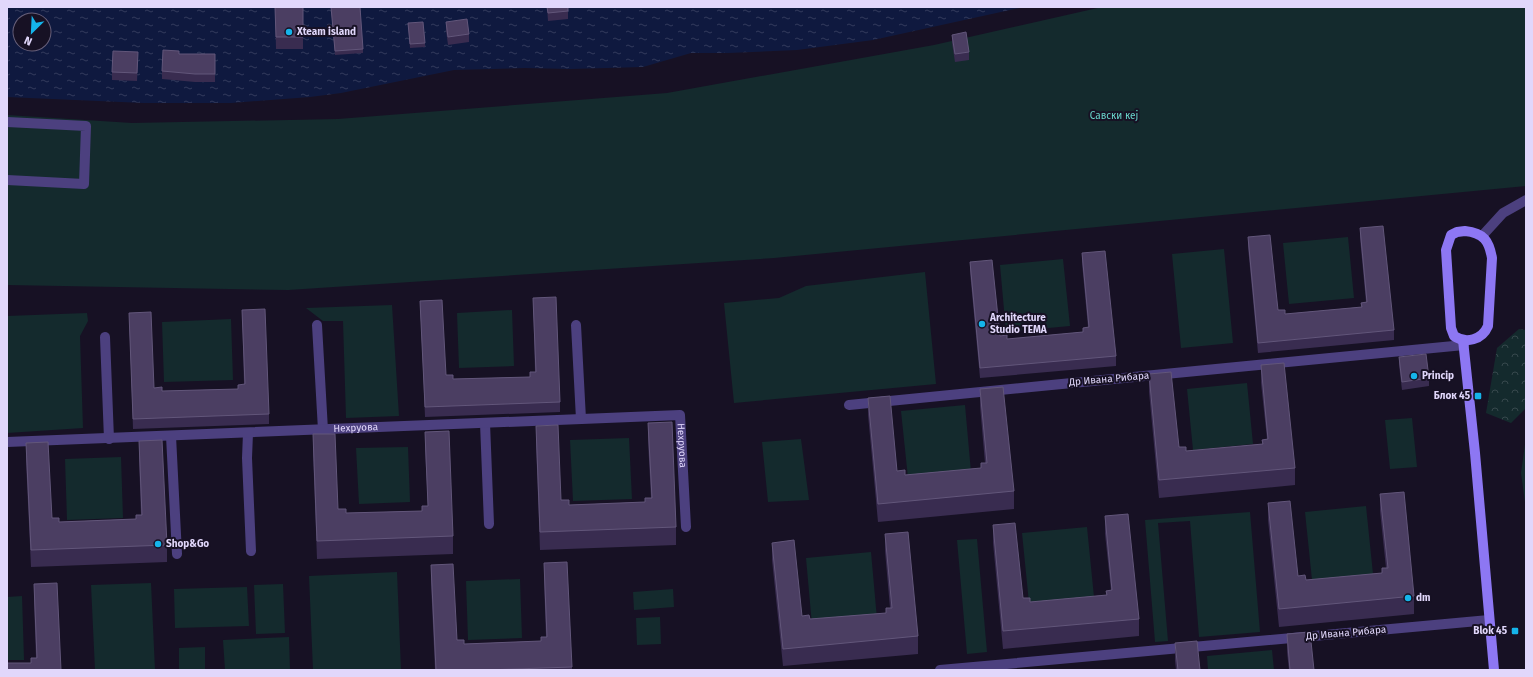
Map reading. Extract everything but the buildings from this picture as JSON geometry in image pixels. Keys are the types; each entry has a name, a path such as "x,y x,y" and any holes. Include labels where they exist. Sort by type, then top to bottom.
{"street":[{"path":"7,122 86,126 84,184 7,180"},
{"path":"1494,670 1475,449 1464,343 1454,336 1451,328 1446,250 1451,235 1457,232 1474,232 1482,236 1503,213 1526,200"},
{"name":"Др Ивана Рибара","path":"849,404 1094,380 1163,375 1464,343 1478,338 1488,326 1492,258 1490,247 1482,236"},
{"name":"Нехруова","path":"317,325 321,380 322,430"},
{"path":"576,325 581,419"},
{"path":"105,337 109,439"},
{"name":"Нехруова","path":"7,442 680,415 686,527"},
{"path":"485,423 489,524"},
{"path":"248,433 247,458 251,551"},
{"path":"171,436 177,554"},
{"name":"Др Ивана Рибара","path":"940,670 1489,620"}],"green space":[{"name":"Савски кеј","path":"1102,7 1526,7 1526,186 774,258 288,290 7,285 7,115 132,123 338,119 667,93 934,45"},
{"path":"1348,237 1354,298 1289,304 1283,243"},
{"path":"1224,249 1233,343 1181,348 1172,254"},
{"path":"1063,259 1070,326 1006,332 1000,265"},
{"path":"925,272 936,384 734,403 724,303 779,298 806,286"},
{"path":"392,305 399,416 346,418 343,321 323,321 306,308"},
{"path":"512,310 514,366 459,368 457,313"},
{"path":"87,313 88,321 80,336 83,428 7,433 7,316"},
{"path":"231,319 233,380 164,382 162,322"},
{"path":"1519,329 1526,330 1526,408 1511,423 1486,413 1497,348"},
{"path":"1247,383 1253,444 1193,450 1187,389"},
{"path":"965,405 971,472 908,478 901,411"},
{"path":"1412,418 1417,467 1390,469 1385,420"},
{"path":"1526,437 1526,510 1521,473"},
{"path":"629,438 632,499 573,501 570,440"},
{"path":"801,439 809,500 768,502 762,442"},
{"path":"408,447 410,502 359,504 356,448"},
{"path":"121,457 123,518 67,520 65,459"},
{"path":"1366,506 1373,574 1312,580 1305,512"},
{"path":"1250,512 1260,632 1199,637 1190,521 1158,523 1168,641 1155,642 1145,520"},
{"path":"1087,527 1094,597 1029,603 1022,533"},
{"path":"977,539 987,652 967,654 957,540"},
{"path":"871,552 877,619 812,625 806,558"},
{"path":"397,572 401,670 313,670 309,576"},
{"path":"520,579 522,638 468,640 466,581"},
{"path":"151,583 155,670 95,670 91,585"},
{"path":"283,584 285,633 256,634 254,585"},
{"path":"247,587 249,626 175,628 174,589"},
{"path":"673,589 674,607 634,610 633,592"},
{"path":"22,596 24,660 7,660 7,597"},
{"path":"660,617 661,644 637,645 636,618"},
{"path":"289,637 290,670 225,670 223,640"},
{"path":"205,647 205,670 179,670 179,648"},
{"path":"1272,650 1274,670 1208,670 1207,656"}],"water":[{"path":"7,7 1024,7 873,40 797,50 691,53 643,67 454,70 341,93 310,97 231,103 144,103 7,97"}],"place":[{"name":"Xteam island","path":"289,32"},
{"name":"Architecture Studio TEMA","path":"982,324"},
{"name":"Princip","path":"1414,376"},
{"name":"Блок 45","path":"1478,396"},
{"name":"Shop&Go","path":"158,544"},
{"name":"dm","path":"1408,598"},
{"name":"Blok 45","path":"1515,631"}]}
